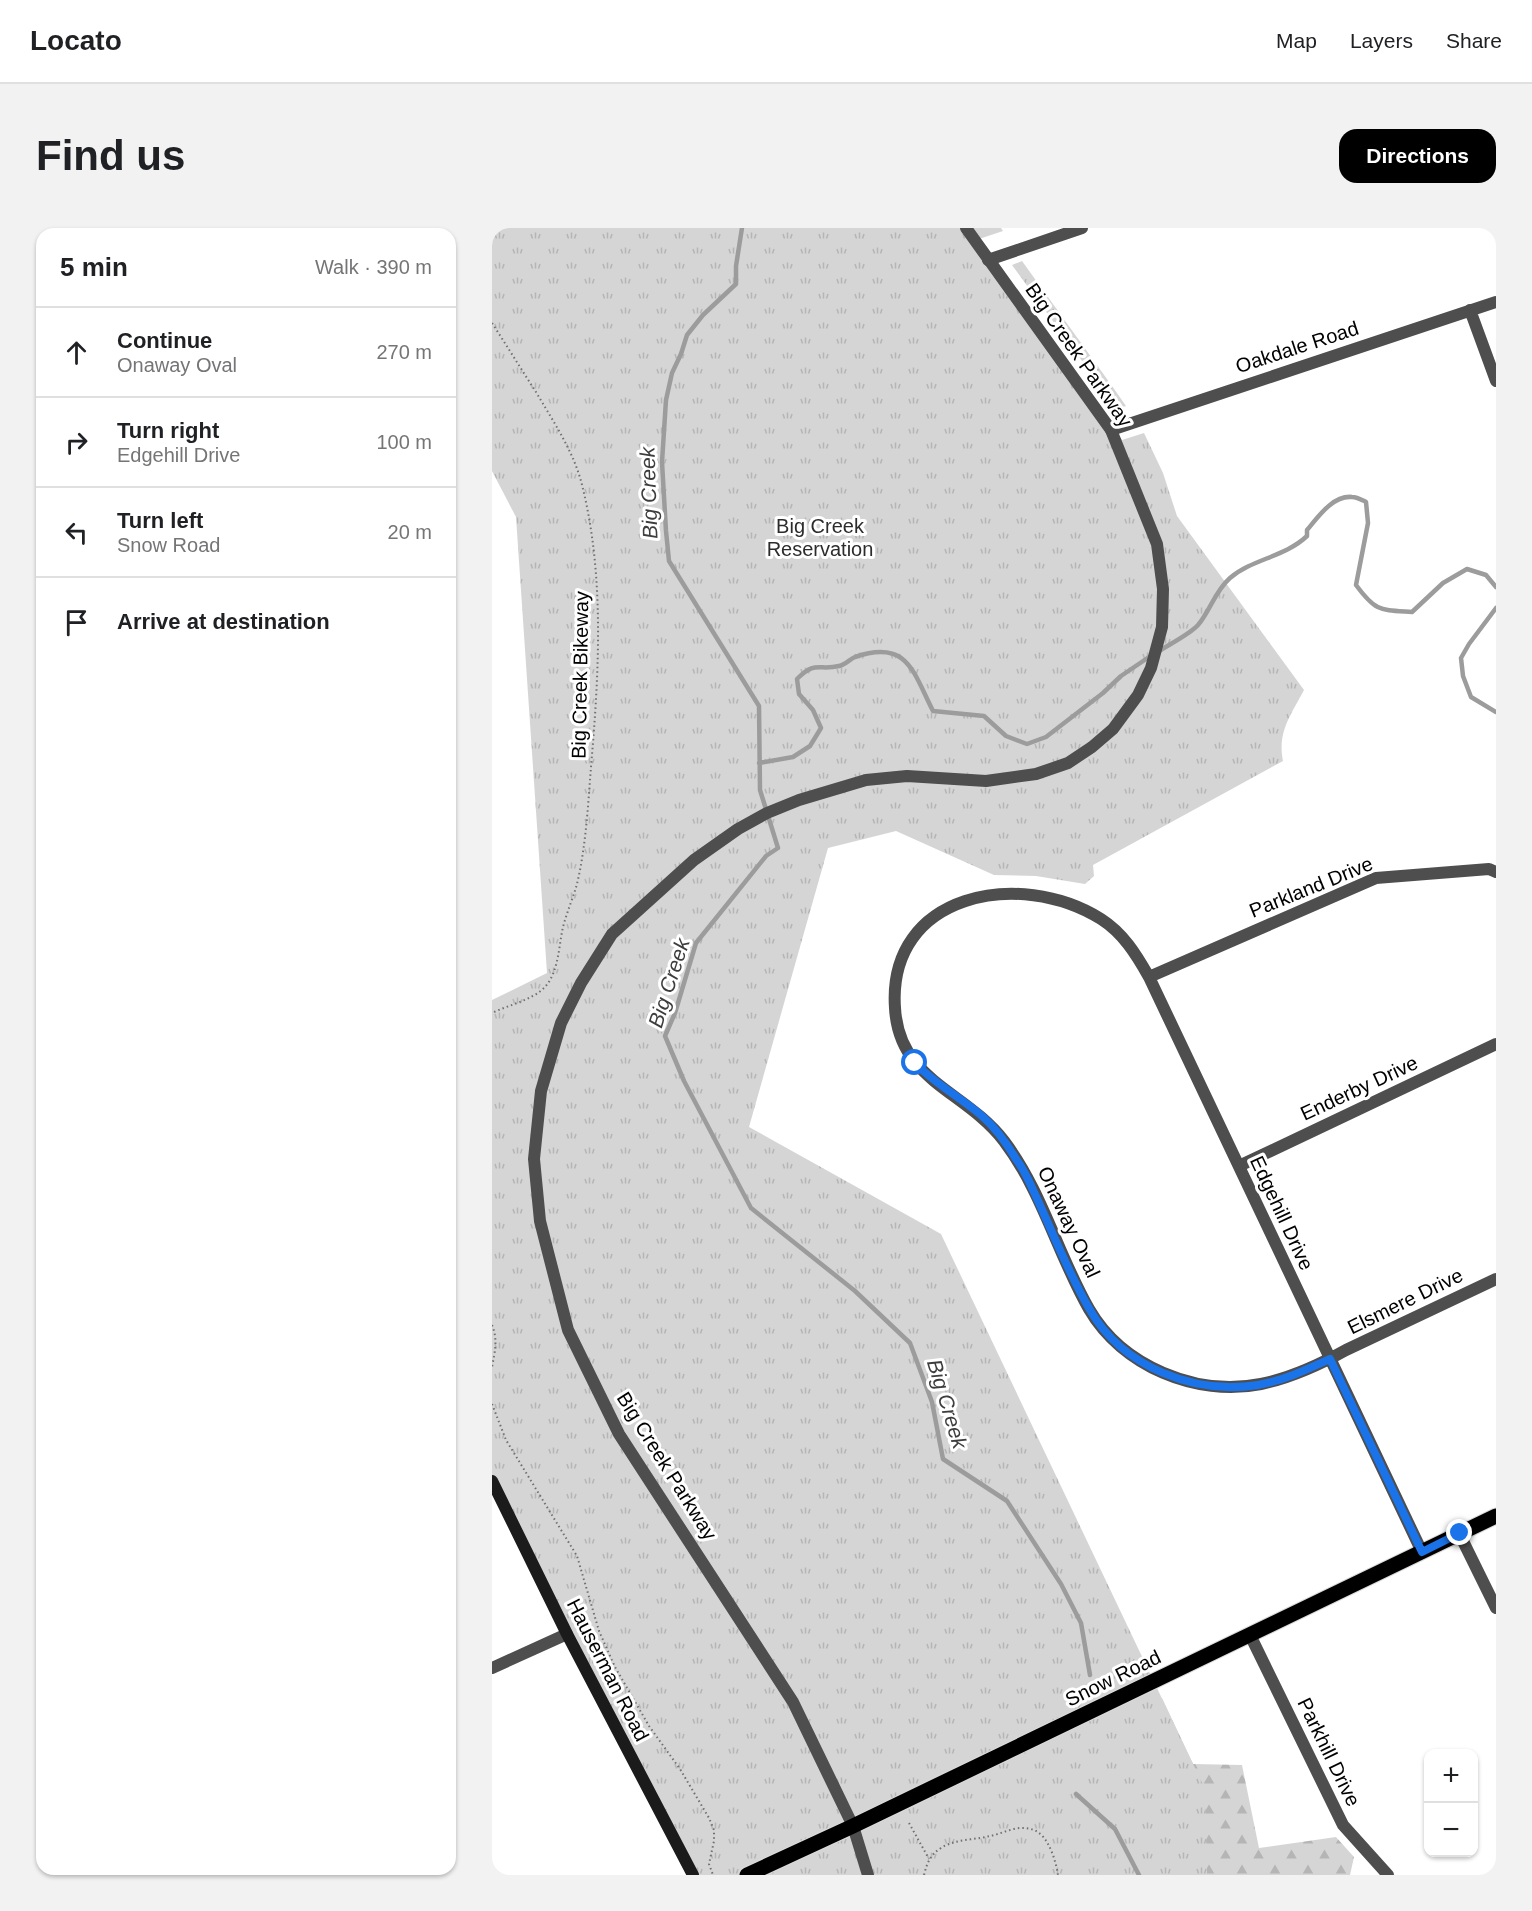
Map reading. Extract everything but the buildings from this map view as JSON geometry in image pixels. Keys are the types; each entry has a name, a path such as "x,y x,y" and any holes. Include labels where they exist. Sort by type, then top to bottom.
{"main road":[{"name":"Hauserman Road","path":"492,1481 567,1634 693,1875"},
{"name":"Snow Road","path":"747,1875 1496,1516"}],"street":[{"name":"Big Creek Parkway","path":"868,1875 853,1826 793,1702 619,1434 568,1330 540,1221 534,1159 541,1091 561,1023 576,993 612,934 694,860 738,829 767,813 799,800 866,780 907,776 986,781 1036,774 1068,763 1113,729 1138,695 1151,668 1162,627 1162,589 1157,544 1111,430 966,228"},
{"path":"988,260 1082,228"},
{"name":"Oakdale Road","path":"1111,430 1496,302"},
{"path":"1470,310 1496,381"},
{"name":"Parkland Drive","path":"1149,976 1376,878 1489,869 1496,872"},
{"name":"Onaway Oval","path":"1084,909 1032,895 997,895 964,901 945,909 930,920 907,946 898,963 895,1008 897,1025 908,1053 928,1077 984,1117 1004,1140 1024,1171 1091,1312 1118,1344 1132,1355 1166,1375 1212,1386 1236,1387 1279,1380 1330,1359"},
{"name":"Edgehill Drive","path":"1084,909 1103,920 1120,934 1149,976 1422,1552"},
{"name":"Enderby Drive","path":"1239,1166 1496,1044"},
{"name":"Elsmere Drive","path":"1330,1359 1496,1279"},
{"path":"1460,1533 1496,1608"},
{"path":"492,1668 567,1634"},
{"name":"Parkhill Drive","path":"1250,1635 1343,1825 1388,1875"}],"path":[{"name":"Big Creek Bikeway","path":"492,323 545,407 573,458 588,517 595,561 597,606 595,726 588,804 577,884 563,927 556,968 550,982 535,995 492,1013"},
{"path":"492,1325 496,1335 492,1367"},
{"path":"492,1404 506,1440 577,1556 599,1631 615,1667 649,1726 680,1769 709,1818 714,1830 709,1864 713,1875"},
{"path":"909,1823 929,1859"},
{"path":"924,1875 929,1859 941,1848 1014,1829 1031,1828 1044,1838 1058,1875"}],"green space":[{"name":"Big Creek Reservation","path":"492,228 1001,228 1003,231 976,240 1122,440 1144,433 1163,473 1177,516 1304,690 1284,732 1283,761 1093,865 1094,876 1085,884 1036,876 994,875 896,831 828,848 749,1127 941,1234 1205,1789 1207,1875 694,1875 492,1479 492,1000 547,973 516,517 492,471"},
{"path":"1022,261 1126,406 1117,409 1012,265"},
{"path":"1162,1698 1193,1764 1242,1765 1259,1848 1336,1837 1354,1857 1350,1875 1035,1875"}],"waterway":[{"name":"Big Creek","path":"742,228 736,266 736,284 703,315 687,335 672,373 666,400 662,462 666,531 669,561 759,706 760,790 778,848 766,856 696,943 675,1013 665,1036 684,1081 751,1208 855,1291 910,1343 932,1402 943,1459 1007,1501 1061,1584 1081,1623 1090,1675"},
{"path":"1159,651 1198,625 1220,589 1230,578 1248,566 1279,554 1298,543 1307,536 1307,530 1326,508 1345,497 1366,502 1368,523 1356,585 1374,605 1385,610 1412,612 1443,583 1467,569 1486,575 1496,587"},
{"path":"1496,608 1461,658 1463,676 1471,697 1496,712"},
{"path":"759,763 793,757 810,746 821,728 813,710 799,694 797,679 813,668 839,666 855,657 887,652 898,656 914,672 933,711 984,716 1006,736 1027,744 1046,737 1103,693 1121,676 1152,655"},
{"name":"Big Creek","path":"1076,1794 1115,1829 1139,1875"}],"route":[{"path":"915,1063 928,1077 984,1117 1004,1140 1024,1171 1083,1298 1103,1329 1118,1344 1147,1365 1166,1375 1212,1386 1258,1385 1279,1380 1330,1359 1422,1552 1460,1533"}]}
